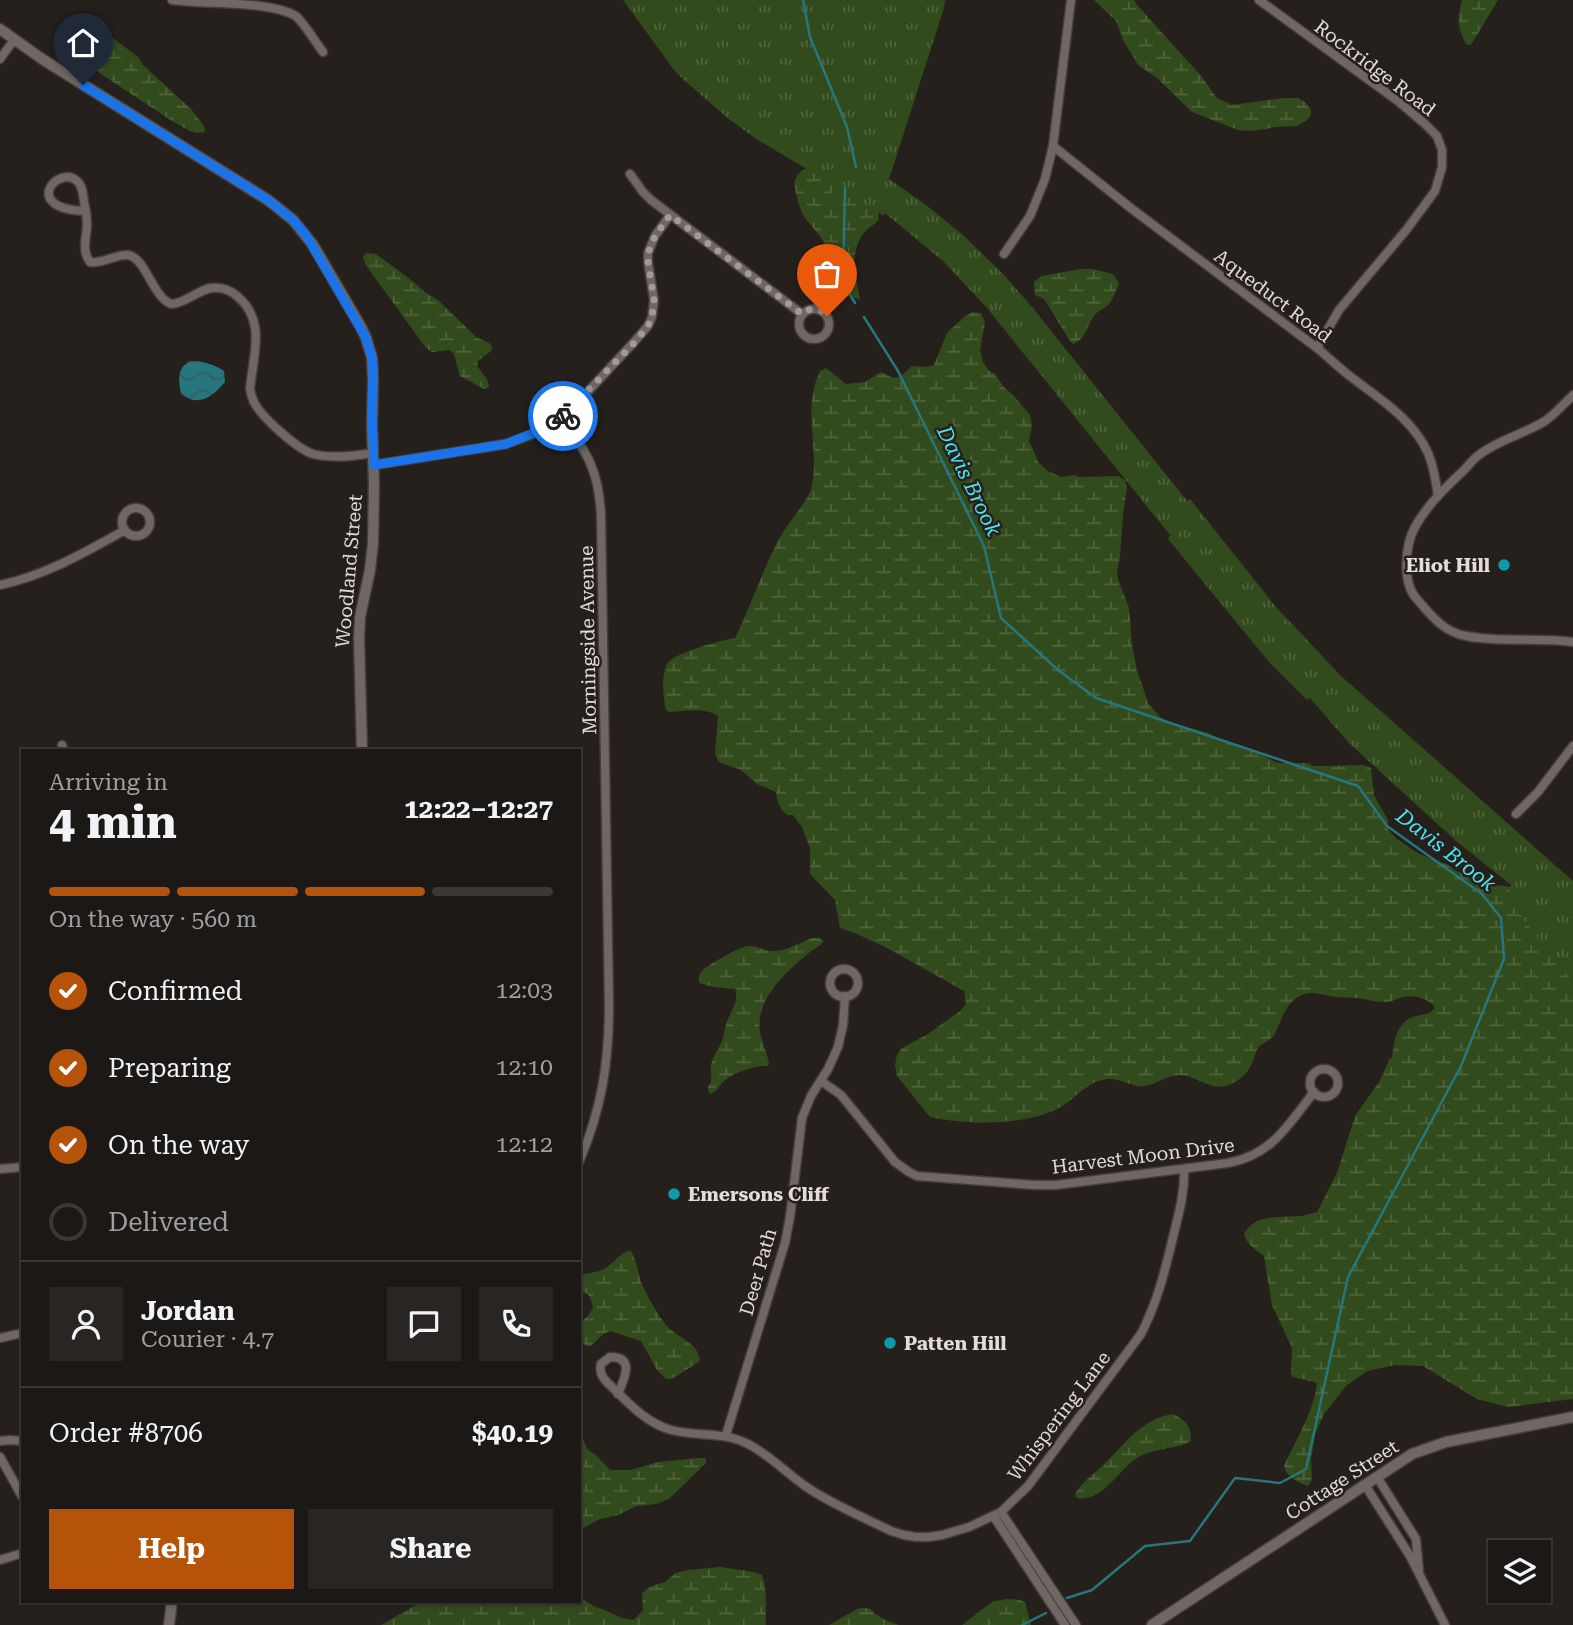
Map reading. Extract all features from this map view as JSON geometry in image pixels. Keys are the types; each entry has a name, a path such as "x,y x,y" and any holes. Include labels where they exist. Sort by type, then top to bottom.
{"street":[{"path":"172,0 259,1 279,5 297,17 323,51"},
{"path":"1004,254 1030,216 1045,179 1053,146 1071,0"},
{"name":"Rockridge Road","path":"1259,0 1407,109 1437,136 1442,150 1442,167 1436,191 1339,310 1317,348"},
{"name":"Woodland Street","path":"0,29 42,59 268,200 286,214 313,245 361,327 370,347 373,368 374,465 372,556 360,617 359,638 362,749"},
{"path":"0,59 14,40"},
{"name":"Aqueduct Road","path":"1053,146 1394,410 1419,437 1429,454 1438,496"},
{"path":"631,174 643,192 670,215 802,314"},
{"path":"86,211 66,210 55,205 49,196 51,185 62,178 78,182 86,211 85,254 90,262 131,256 139,263 160,297 171,304 183,302 212,288 230,291 244,302 253,316 257,330 250,389 253,403 297,446 313,454 322,455 373,453"},
{"path":"374,465 506,444 561,419 648,326 654,300 648,253 655,236 670,215"},
{"path":"1573,396 1547,420 1479,455 1438,496 1415,528 1407,554 1407,576 1413,594 1438,624 1464,636 1573,642"},
{"name":"Morningside Avenue","path":"561,419 576,437 593,469 600,502 601,529 609,1046 601,1096 581,1157"},
{"path":"0,585 55,568 125,530"},
{"path":"1516,814 1538,792 1573,746"},
{"name":"Deer Path","path":"726,1435 785,1243 802,1118 838,1047 845,996"},
{"name":"Harvest Moon Drive","path":"821,1081 841,1095 895,1162 909,1172 917,1175 1045,1185 1184,1169 1237,1161 1256,1155 1280,1135 1314,1092"},
{"path":"0,1169 21,1167"},
{"name":"Whispering Lane","path":"618,1394 662,1427 682,1432 726,1435 748,1444 824,1498 891,1531 929,1537 969,1527 997,1514 1028,1486 1132,1346 1147,1321 1163,1279 1184,1192 1184,1169"},
{"path":"0,1338 21,1334"},
{"name":"Cottage Street","path":"1152,1625 1412,1454 1434,1446 1573,1417"},
{"path":"0,1441 21,1441"},
{"path":"0,1457 21,1494"},
{"path":"1377,1476 1416,1539 1420,1575"},
{"path":"1365,1485 1410,1556 1445,1625"},
{"path":"997,1514 1065,1625"},
{"path":"997,1514 1076,1625"},
{"path":"0,1560 21,1554"},
{"path":"169,1625 172,1603"}],"green space":[{"path":"623,0 945,0 889,179 963,235 1004,275 1276,607 1340,675 1573,881 1573,982 1507,899 1511,885 1456,841 1349,743 1310,698 1307,700 1269,662 1168,539 1170,535 987,308 943,261 885,213 884,216 849,195 843,204 830,196 835,186 755,138 729,119 674,70"},
{"path":"1094,0 1134,0 1202,77 1217,98 1232,105 1298,98 1306,103 1311,115 1297,126 1251,131 1238,130 1192,112 1156,77 1138,65 1123,40 1116,21"},
{"path":"1462,0 1498,0 1471,45 1466,44 1459,27"},
{"path":"109,35 138,57 143,65 191,109 204,126 205,132 188,130 172,121 76,59 78,46 86,39"},
{"path":"804,169 812,169 878,210 879,219 863,234 856,250 855,266 860,300 833,287 825,277 827,253 824,244 802,213 795,188 796,178"},
{"path":"366,253 376,254 438,300 476,337 491,344 491,351 478,361 477,366 487,379 489,387 484,389 460,376 454,354 450,350 432,352 426,348 365,264 363,257"},
{"path":"1081,269 1113,274 1119,283 1110,303 1096,314 1084,336 1073,344 1044,299 1035,295 1034,282 1042,276"},
{"path":"973,312 981,313 985,322 980,350 983,362 1030,415 1032,426 1029,441 1039,463 1061,477 1118,476 1125,480 1127,487 1118,579 1129,608 1137,670 1148,703 1160,717 1168,722 1208,733 1278,763 1307,763 1314,766 1363,765 1371,768 1374,795 1388,820 1388,830 1397,839 1419,854 1448,865 1458,872 1480,876 1497,885 1517,888 1573,928 1573,1399 1508,1407 1477,1399 1423,1366 1395,1365 1367,1371 1346,1386 1324,1414 1315,1435 1311,1460 1312,1480 1308,1486 1293,1479 1284,1466 1308,1416 1317,1384 1291,1375 1292,1348 1272,1305 1264,1256 1249,1244 1244,1234 1249,1227 1262,1220 1317,1212 1337,1173 1355,1116 1392,1058 1398,1030 1410,1018 1432,1011 1435,1008 1433,1005 1412,996 1384,1002 1309,993 1293,1000 1274,1035 1258,1048 1245,1074 1229,1085 1213,1086 1180,1075 1145,1086 1109,1079 1095,1082 1059,1108 1030,1118 961,1122 930,1117 897,1076 897,1055 902,1048 928,1034 960,1011 966,1004 964,991 889,949 840,928 835,900 810,874 810,848 802,827 793,815 787,815 782,810 776,792 757,784 741,770 719,762 715,754 718,716 701,711 666,710 663,681 667,664 688,651 735,638 779,539 809,494 814,460 812,401 820,371 826,368 846,384 865,382 881,372 895,378 912,366 934,365 947,333"},
{"path":"812,938 824,941 783,976 763,1007 760,1032 768,1066 738,1073 723,1082 713,1093 709,1093 712,1063 722,1041 736,994 735,989 699,983 701,972 716,961 745,947 780,951"},
{"path":"630,1250 649,1299 667,1326 696,1349 700,1361 672,1379 666,1379 657,1370 641,1341 610,1331 591,1346 581,1340 581,1322 593,1308 589,1296 581,1292 581,1275 604,1269"},
{"path":"1174,1414 1187,1425 1191,1441 1141,1456 1094,1496 1077,1498 1075,1494 1081,1486 1134,1434 1152,1421"},
{"path":"581,1436 588,1450 610,1470 631,1470 658,1462 706,1458 706,1463 669,1499 656,1504 637,1506 618,1515 600,1519 581,1529"},
{"path":"720,1567 762,1575 766,1594 766,1625 381,1625 420,1603 581,1603 581,1597 622,1618 634,1620 643,1610 642,1594 649,1587 688,1570"},
{"path":"1006,1599 1025,1602 1031,1625 962,1625 992,1602"},
{"path":"864,1608 899,1625 829,1625 857,1609"}],"water":[{"path":"190,361 208,363 224,371 225,382 216,392 200,400 181,394 180,375 182,368"}],"waterway":[{"name":"Davis Brook","path":"803,0 810,37 847,127 856,167"},
{"name":"Davis Brook","path":"845,188 843,283 855,303"},
{"name":"Davis Brook","path":"864,317 898,371 984,546 1001,618 1058,670 1096,698 1358,786 1387,826 1482,894 1501,918 1504,959 1461,1066 1348,1277 1306,1469 1280,1483 1235,1478 1190,1541 1145,1546 1092,1590 1067,1598"},
{"name":"Davis Brook","path":"1022,1625 1046,1613"}],"way so far":[{"path":"563,416 648,326 654,308 654,291 648,253 655,236 670,215 802,314 815,308 827,316"}],"place":[{"name":"Eliot Hill","path":"1504,565"},
{"name":"Emersons Cliff","path":"674,1194"},
{"name":"Patten Hill","path":"890,1343"}],"route":[{"path":"83,85 268,200 293,220 306,235 361,327 370,347 373,368 374,465 506,444 541,430 563,416"}]}
